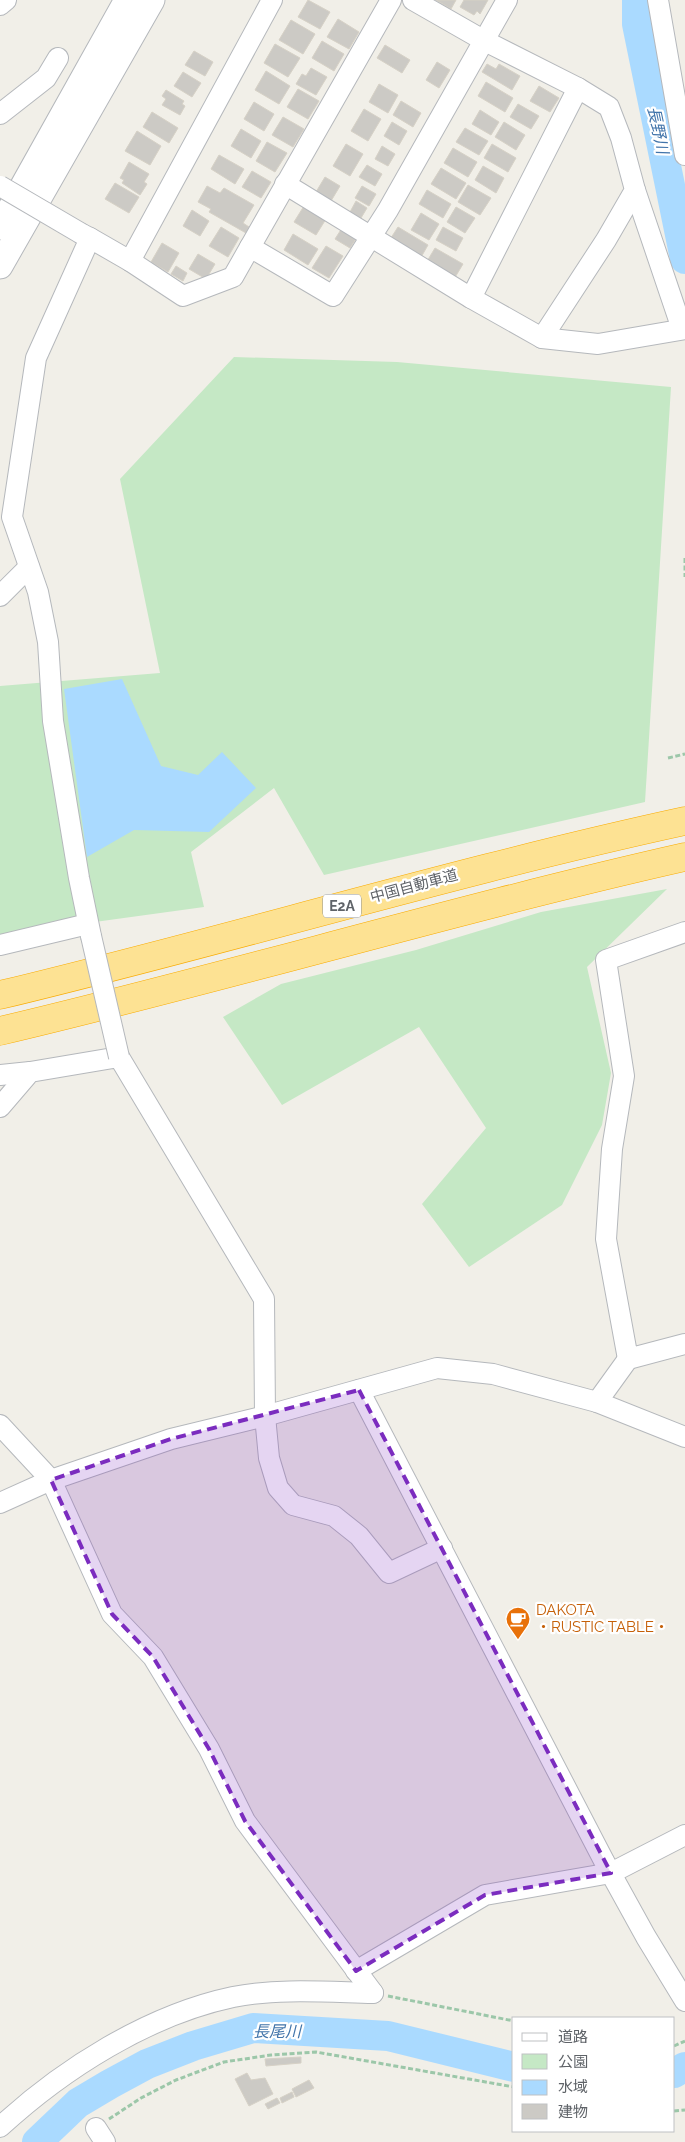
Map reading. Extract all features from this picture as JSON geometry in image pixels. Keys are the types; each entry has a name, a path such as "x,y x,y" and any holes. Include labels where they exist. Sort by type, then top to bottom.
{"highway":[{"name":"中国自動車道","path":"0,995 174,952 434,880 584,843 685,821"},
{"name":"E2A","path":"0,1031 184,986 592,878 685,857"}],"street":[{"path":"0,5 6,0"},
{"path":"0,227 127,0"},
{"path":"0,266 152,0"},
{"path":"130,260 272,0"},
{"path":"0,186 130,260 183,296 233,277 391,0"},
{"path":"285,184 471,298 542,338 598,344 684,329 635,190 621,138 609,107 578,88 483,40 413,0"},
{"path":"250,247 333,296 388,210 507,0"},
{"path":"658,0 685,155"},
{"path":"0,114 46,78 58,58"},
{"path":"471,298 578,88"},
{"path":"542,338 606,240 635,190"},
{"path":"86,236 36,358 12,517 38,592 48,642 53,721 79,878 118,1057 264,1299 265,1416 269,1458 278,1488 293,1505 334,1516 359,1536 389,1573 442,1548"},
{"path":"0,596 29,567"},
{"path":"0,945 90,930"},
{"path":"628,1359 606,1239 612,1149 624,1076 606,960 685,932"},
{"path":"0,1075 30,1072 118,1057"},
{"path":"0,1107 30,1072"},
{"path":"597,1402 628,1359 685,1344"},
{"path":"0,1503 51,1480 170,1439 265,1416 437,1368 493,1374 597,1402 685,1438"},
{"path":"359,1390 611,1873 685,2001"},
{"path":"0,1425 51,1480 112,1614 152,1657 209,1749 245,1821 373,1993"},
{"path":"356,1971 485,1895 611,1873 685,1835"},
{"path":"0,2127 17,2111 66,2073 119,2041 182,2012 233,1997 281,1992 373,1993"}],"path":[{"path":"685,558 685,577"},
{"path":"668,758 685,754"},
{"path":"373,1993 512,2021"},
{"path":"100,2135 141,2098 176,2080 224,2062 271,2055 316,2052 512,2087"}],"highlighted area":[{"path":"359,1390 611,1873 485,1895 356,1971 245,1821 209,1749 153,1657 112,1614 51,1480 171,1439"}],"green space":[{"path":"234,357 397,362 671,387 645,802 324,875 274,788 191,852 204,907 0,935 0,686 160,673 120,479"},
{"path":"667,889 587,967 611,1073 602,1125 562,1205 469,1267 422,1204 486,1128 419,1027 282,1105 223,1017 281,984 416,950 541,912"}],"water":[{"path":"122,679 161,766 198,775 222,752 256,788 209,832 134,830 87,857 64,689"}],"building":[{"path":"308,0 330,12 320,29 298,17"},
{"path":"436,0 456,0 451,9"},
{"path":"464,0 488,0 480,14 477,11 474,15 460,7"},
{"path":"338,19 359,32 349,49 327,37"},
{"path":"291,20 315,34 303,54 279,40"},
{"path":"322,41 344,54 334,71 312,58"},
{"path":"275,44 300,58 288,77 264,63"},
{"path":"385,45 410,60 402,73 377,58"},
{"path":"194,51 213,62 205,76 185,65"},
{"path":"437,62 450,70 439,88 426,80"},
{"path":"487,64 496,69 499,64 520,76 512,90 482,72"},
{"path":"311,68 327,77 316,95 296,84 302,74 306,76"},
{"path":"266,71 290,86 279,104 255,90"},
{"path":"183,72 201,83 192,97 174,86"},
{"path":"486,82 513,98 505,112 478,96"},
{"path":"379,84 398,95 388,113 369,102"},
{"path":"539,86 559,98 550,112 530,101"},
{"path":"298,89 319,101 308,119 287,107"},
{"path":"166,90 184,101 182,104 185,106 180,115 162,105 166,99 162,96"},
{"path":"401,101 421,113 413,127 393,115"},
{"path":"254,102 274,114 264,131 244,119"},
{"path":"518,104 539,116 531,129 510,117"},
{"path":"364,109 381,119 368,141 351,131"},
{"path":"480,110 499,122 491,135 472,124"},
{"path":"152,112 178,128 169,143 143,127"},
{"path":"283,117 304,129 293,147 272,135"},
{"path":"392,122 407,131 399,145 384,136"},
{"path":"504,122 525,135 516,150 495,137"},
{"path":"465,128 488,141 479,155 456,142"},
{"path":"241,129 261,141 251,158 231,146"},
{"path":"137,131 161,146 150,165 125,151"},
{"path":"267,142 287,153 275,172 256,161"},
{"path":"346,144 363,154 350,176 333,166"},
{"path":"492,144 516,158 508,172 484,158"},
{"path":"382,146 395,154 388,166 375,159"},
{"path":"453,148 477,162 468,177 444,163"},
{"path":"219,155 244,169 235,184 211,169"},
{"path":"129,162 149,174 144,182 147,184 140,195 122,183 124,180 120,178"},
{"path":"367,165 382,174 375,186 359,177"},
{"path":"483,166 504,178 496,193 475,180"},
{"path":"441,168 466,183 456,199 431,184"},
{"path":"252,171 271,182 261,198 242,187"},
{"path":"325,177 340,186 331,201 316,192"},
{"path":"115,183 139,197 129,213 105,199"},
{"path":"468,185 491,198 480,215 458,202"},
{"path":"207,186 220,193 224,188 254,205 243,223 249,227 246,233 209,212 211,209 198,202"},
{"path":"362,186 376,194 369,206 355,198"},
{"path":"427,190 451,204 443,218 419,204"},
{"path":"356,201 367,208 361,218 350,212"},
{"path":"304,206 326,219 316,235 294,222"},
{"path":"456,207 475,218 465,233 447,222"},
{"path":"192,210 209,221 200,236 183,226"},
{"path":"421,213 439,224 429,240 411,230"},
{"path":"344,225 359,234 350,248 335,239"},
{"path":"221,227 239,238 228,257 209,246"},
{"path":"398,227 428,245 420,259 389,241"},
{"path":"443,227 463,238 456,251 436,240"},
{"path":"293,234 318,249 308,265 284,250"},
{"path":"162,243 179,253 168,272 151,262"},
{"path":"326,246 343,256 329,278 312,268"},
{"path":"435,248 463,264 454,279 426,263"},
{"path":"198,254 215,264 206,279 189,269"},
{"path":"176,266 187,273 183,281 171,274"},
{"path":"301,2057 301,2063 266,2066 265,2059"},
{"path":"247,2073 251,2080 265,2078 273,2094 249,2106 235,2079"},
{"path":"309,2080 314,2088 296,2097 292,2089"},
{"path":"292,2092 294,2097 282,2103 280,2098"},
{"path":"277,2098 280,2103 268,2109 265,2104"}],"waterway":[{"name":"長野川","path":"637,0 637,24 685,259"},
{"name":"長尾川","path":"37,2142 78,2103 147,2064 193,2046 253,2028 388,2036 512,2067"},
{"name":"長尾川","path":"675,2072 685,2067"}],"place":[{"name":"DAKOTA ・RUSTIC TABLE・","path":"518,1640"}]}
